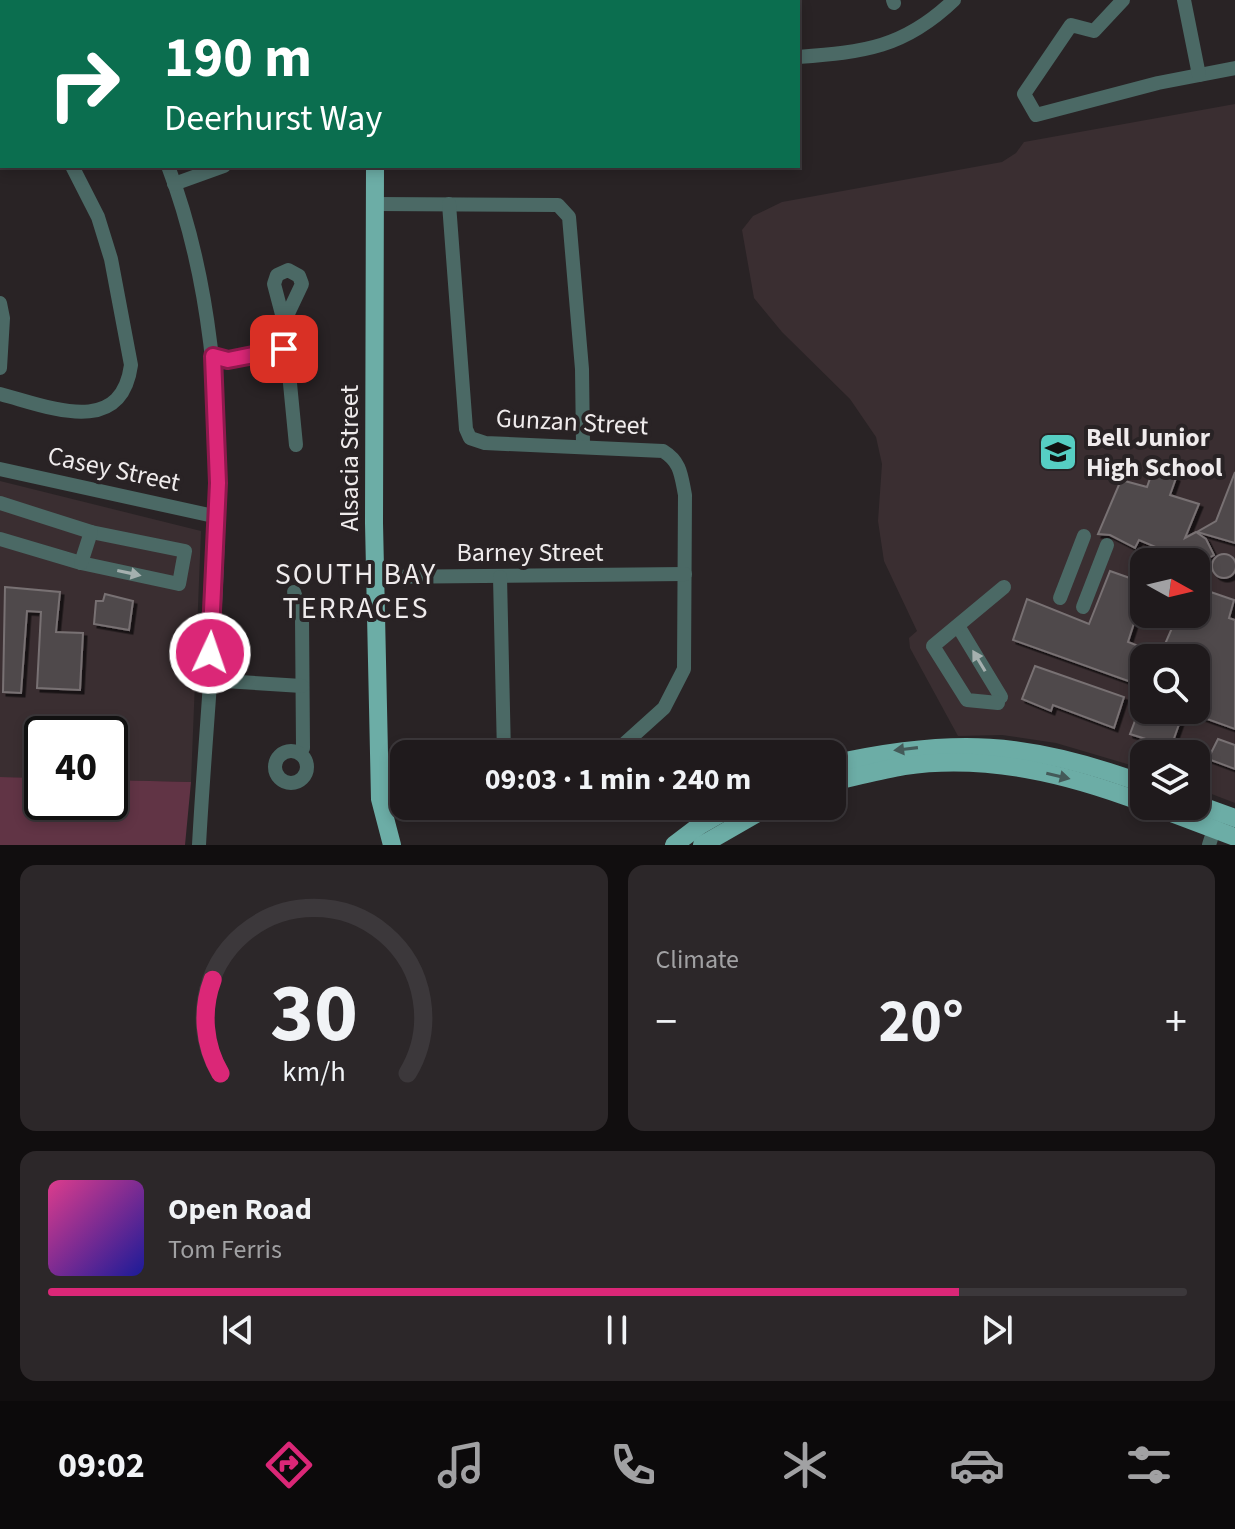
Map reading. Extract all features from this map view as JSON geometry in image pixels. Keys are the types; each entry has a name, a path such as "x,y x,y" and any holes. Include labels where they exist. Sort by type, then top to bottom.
{"main road":[{"name":"Alsacia Street","path":"375,168 380,799 392,845"},
{"path":"936,764 947,754 978,753 982,746"},
{"path":"846,761 901,749 982,746 1089,765 1130,779"},
{"path":"846,779 904,766 981,763 1042,772 1130,799"},
{"path":"674,845 710,820"},
{"path":"702,845 746,820"},
{"path":"1199,820 1219,826 1235,837"}],"street":[{"path":"800,57 858,52 899,41 928,24 954,0"},
{"path":"1123,0 1094,31 1071,25 1024,94 1036,115 1235,68"},
{"path":"1184,0 1199,75"},
{"path":"0,394 79,413 96,413 116,400 128,383 131,365 111,259 98,217 73,168"},
{"path":"169,168 197,263 213,356 218,517 199,845"},
{"path":"174,184 218,168"},
{"path":"376,204 547,203 558,205 569,217 582,369 583,445"},
{"name":"Gunzan Street","path":"449,204 466,429 470,438 485,443 583,445 663,451 676,460 685,495 684,669 664,708 629,740"},
{"path":"0,303 3,318 0,368"},
{"path":"284,322 284,349 296,445"},
{"path":"213,356 228,360 284,349"},
{"name":"Casey Street","path":"0,469 218,517"},
{"path":"0,503 91,532 185,551 179,584 81,563 0,539"},
{"path":"81,563 91,532"},
{"path":"1060,598 1084,536"},
{"path":"1083,607 1107,545"},
{"name":"Barney Street","path":"376,577 685,574"},
{"path":"500,577 504,740"},
{"path":"958,626 1000,700 967,700 933,646 1004,587"},
{"path":"294,592 302,617 303,748 300,753"},
{"path":"208,680 302,686"}],"shaded area":[{"name":"Bell Junior High School","path":"1235,104 1235,803 1210,793 1210,740 1130,740 1130,765 1056,743 1002,735 958,736 910,648 909,638 917,631 884,561 878,521 882,464 876,437 850,399 782,332 754,298 742,230 753,216 782,202 1002,162 1016,153 1024,142"},
{"path":"0,481 201,531 191,782 128,780 128,716 24,716 24,778 0,777"},
{"path":"0,777 24,778 24,820 128,820 128,780 191,782 185,845 0,845"}],"building":[{"path":"1154,467 1176,478 1170,495 1199,504 1185,538 1196,532 1206,539 1214,555 1210,557 1210,548 1158,548 1139,540 1135,548 1110,535 1098,534 1121,480 1147,487"},
{"path":"1235,472 1235,543 1197,532 1216,521"},
{"path":"1224,554 1233,557 1236,566 1233,575 1224,578 1215,575 1212,566 1215,557"},
{"path":"1110,571 1130,578 1130,628 1132,628 1128,642 1133,644 1130,644 1130,682 1013,640 1027,599 1089,624"},
{"path":"5,587 60,592 56,632 83,633 80,690 37,688 41,612 27,611 21,693 3,692"},
{"path":"1210,592 1234,600 1229,618 1235,620 1235,729 1210,720 1210,644 1165,644 1172,628 1210,628"},
{"path":"105,594 133,601 129,630 94,624 96,601 103,601"},
{"path":"1035,666 1124,697 1114,728 1053,705 1051,711 1022,699"},
{"path":"1134,724 1179,724 1173,740 1149,740 1130,734"},
{"path":"1218,739 1235,745 1235,769 1210,760"}],"place":[{"name":"Bell Junior High School","path":"1058,452"}],"district":[{"name":"SOUTH BAY TERRACES","path":"356,591"}],"route":[{"path":"210,653 218,517 213,356 228,360 284,349"}]}
